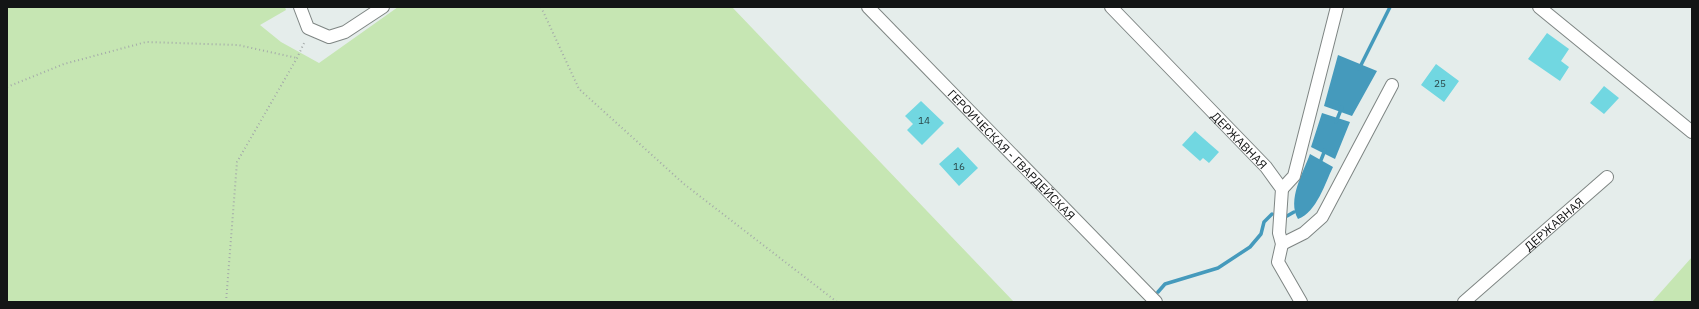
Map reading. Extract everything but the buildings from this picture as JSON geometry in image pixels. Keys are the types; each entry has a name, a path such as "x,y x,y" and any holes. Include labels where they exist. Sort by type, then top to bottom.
{"street":[{"path":"300,7 308,28 328,37 345,32 383,7"},
{"name":"ГЕРОИЧЕСКАЯ - ГВАРДЕЙСКАЯ","path":"868,7 1156,302"},
{"name":"ДЕРЖАВНАЯ","path":"1111,7 1266,168 1282,189"},
{"path":"1301,302 1278,262 1282,244 1279,233 1282,189 1294,176 1337,7"},
{"path":"1539,7 1692,132"},
{"path":"1282,244 1304,233 1322,217 1392,85"},
{"name":"ДЕРЖАВНАЯ","path":"1464,302 1607,177"}],"path":[{"path":"541,7 579,89 684,184 837,302"},
{"path":"226,302 237,162 297,58 305,41"},
{"path":"7,88 64,64 146,42 238,45 297,58"}],"green space":[{"path":"7,7 285,7 286,10 260,25 281,42 319,63 398,7 732,7 1014,302 7,302"},
{"path":"1692,257 1692,302 1652,302"}],"water":[{"path":"1338,55 1377,71 1352,116 1324,106"},
{"path":"1322,113 1350,122 1335,159 1311,147"},
{"path":"1310,154 1333,167 1315,204 1305,215 1298,219 1294,204 1295,195 1297,186"}],"waterway":[{"path":"1359,69 1390,7"},
{"path":"1336,122 1342,107"},
{"path":"1321,160 1325,150"},
{"path":"1287,216 1294,212"},
{"path":"1158,292 1165,284 1218,268 1250,247 1261,234 1264,222 1272,214"}]}
